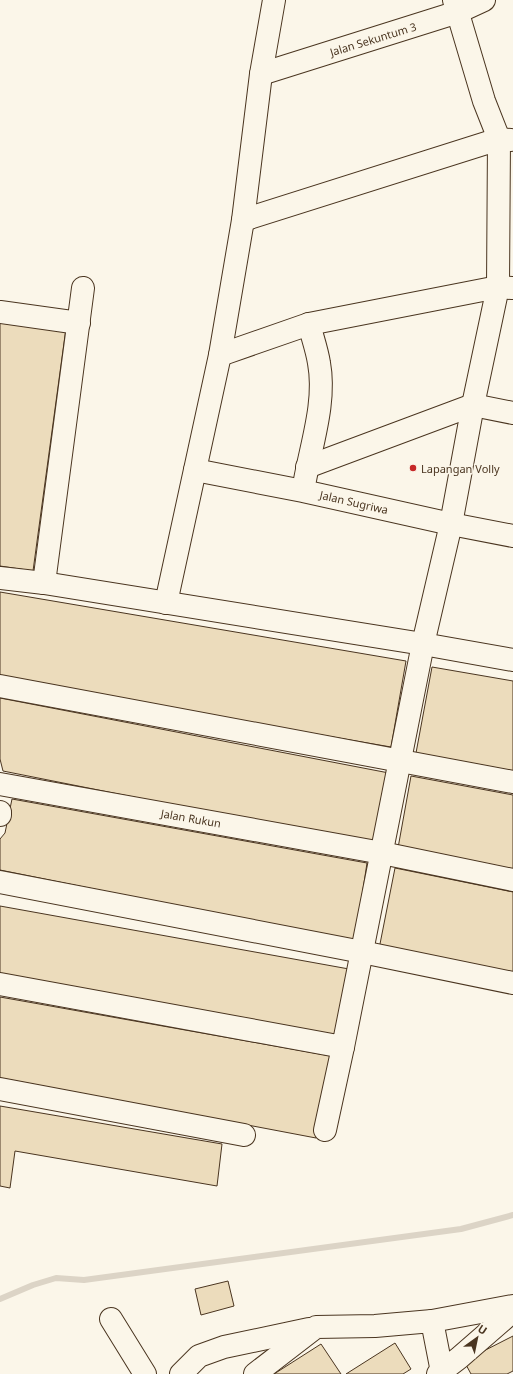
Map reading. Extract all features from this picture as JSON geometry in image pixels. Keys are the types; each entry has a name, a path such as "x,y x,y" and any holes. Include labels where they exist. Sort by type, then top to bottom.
{"street":[{"path":"166,603 220,355 243,220 262,74 274,0"},
{"name":"Jalan Sekuntum 3","path":"262,74 456,6 484,0"},
{"path":"325,1130 343,1047 423,644 451,524 473,405 505,288 506,140 484,101 456,6"},
{"path":"243,220 506,140"},
{"path":"44,583 83,288"},
{"path":"220,355 309,324 505,288"},
{"path":"0,312 79,323"},
{"path":"303,491 320,406 321,384 320,363 309,324"},
{"path":"307,467 473,405 513,413"},
{"name":"Jalan Sugriwa","path":"195,470 303,491 451,524 513,536"},
{"path":"0,578 44,583 423,644 513,660"},
{"path":"0,686 513,782"},
{"name":"Jalan Rukun","path":"0,784 382,853 513,880"},
{"path":"0,882 362,952 513,983"},
{"path":"0,984 343,1047"},
{"path":"0,1089 244,1135"},
{"path":"181,1374 199,1356 224,1347 316,1327 375,1326 432,1321 513,1306"},
{"path":"441,1373 513,1310"},
{"path":"111,1320 145,1374"},
{"path":"432,1321 441,1373"},
{"path":"255,1374 316,1327"}],"building":[{"path":"0,315 66,328 33,571 0,566"},
{"path":"0,592 406,661 391,747 0,680"},
{"path":"432,667 513,681 513,771 416,753"},
{"path":"0,698 389,773 374,845 3,771 0,759"},
{"path":"411,776 513,795 513,870 398,848"},
{"path":"12,799 367,863 355,942 0,870 0,839 5,833"},
{"path":"395,868 513,892 513,976 379,949"},
{"path":"0,906 349,969 333,1042 0,981"},
{"path":"0,997 331,1056 316,1138 0,1078"},
{"path":"0,1106 222,1144 217,1186 15,1151 10,1188 0,1186"},
{"path":"228,1281 234,1306 201,1315 195,1289"},
{"path":"513,1336 513,1371 507,1374 471,1374 464,1361"},
{"path":"395,1343 411,1369 403,1374 346,1374"},
{"path":"321,1344 341,1374 274,1374"}],"waterway":[{"path":"0,1299 33,1285 56,1278 84,1280 461,1229 513,1215"}],"place":[{"name":"Lapangan Volly","path":"413,468"}]}
